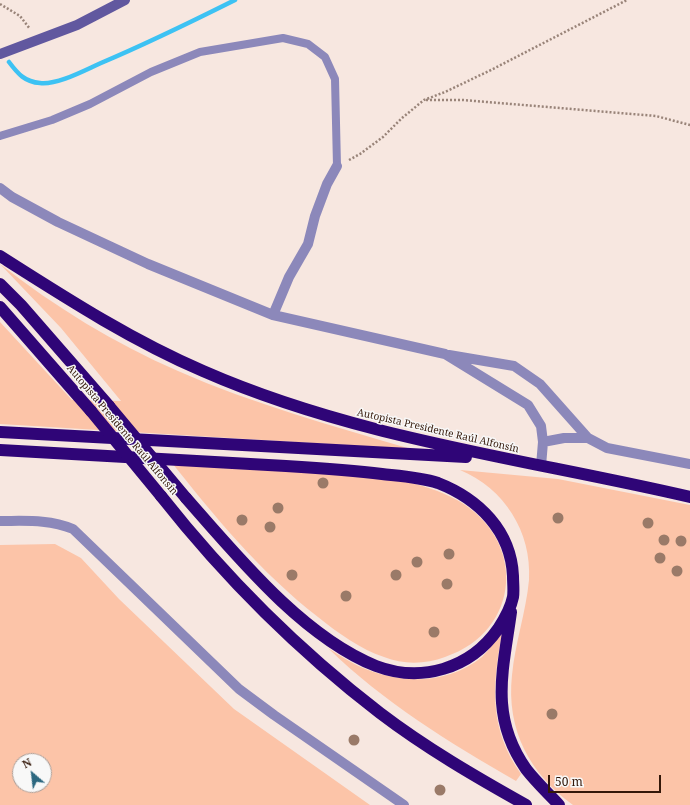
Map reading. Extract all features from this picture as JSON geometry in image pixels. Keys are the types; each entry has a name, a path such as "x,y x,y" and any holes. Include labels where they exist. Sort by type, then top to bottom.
{"highway":[{"name":"Autopista Presidente Raúl Alfonsín","path":"0,256 128,336 204,372 287,403 380,431 500,459 690,497"},
{"path":"0,284 21,305 109,406 245,566 295,613 339,646 358,658 378,666 415,674 435,672 454,666 473,656 489,641 503,622 513,597"},
{"name":"Autopista Presidente Raúl Alfonsín","path":"0,306 91,411 181,521 244,592 312,656 380,712 408,733 487,784 526,805"},
{"path":"0,432 500,459"},
{"path":"0,450 348,470 413,477 436,483 471,501 482,510 499,530 507,545 512,560 513,597 502,678 502,715 510,741 517,754 527,769 560,805"}],"street":[{"path":"0,54 77,25 125,0"},
{"path":"273,315 289,277 308,244 315,216 327,184 337,166"},
{"path":"0,188 12,197 58,222 148,264 273,315 445,354 514,366 540,384 588,438 607,448 690,464"},
{"path":"445,354 528,405 541,426 543,442 541,466"},
{"path":"543,442 564,438 588,438"},
{"path":"0,521 42,520 57,522 73,529 239,689 404,805"}],"lane":[{"path":"0,136 52,120 77,110 151,72 200,52 283,38 308,44 325,58 335,79 337,166"}],"path":[{"path":"337,166 360,154 384,137 402,118 424,100 478,76 627,0"},
{"path":"0,4 20,16 28,25 36,41"},
{"path":"424,100 463,100 656,116 690,125"}],"shaded area":[{"path":"0,264 42,295 86,323 131,349 178,371 264,404 411,449 0,424 0,322 72,400 121,401 61,328"},
{"path":"169,459 404,481 424,486 444,494 457,500 480,517 495,537 504,560 506,583 501,606 489,627 470,644 445,657 415,663 392,660 375,654 333,629 297,600 257,562 203,501"},
{"path":"460,470 558,479 690,505 690,805 573,805 544,779 533,765 517,732 511,695 513,663 526,604 529,580 529,562 526,545 512,514 502,500 490,488 476,478"},
{"path":"55,544 81,558 119,599 234,709 370,805 0,805 0,545"},
{"path":"502,634 496,671 496,707 498,724 503,740 521,774 516,781 467,752 394,704 349,668 328,648 354,664 378,673 393,677 424,679 454,673 468,666 482,657"}],"waterway":[{"path":"9,62 19,74 30,81 40,83 55,82 135,48 235,0"}]}
